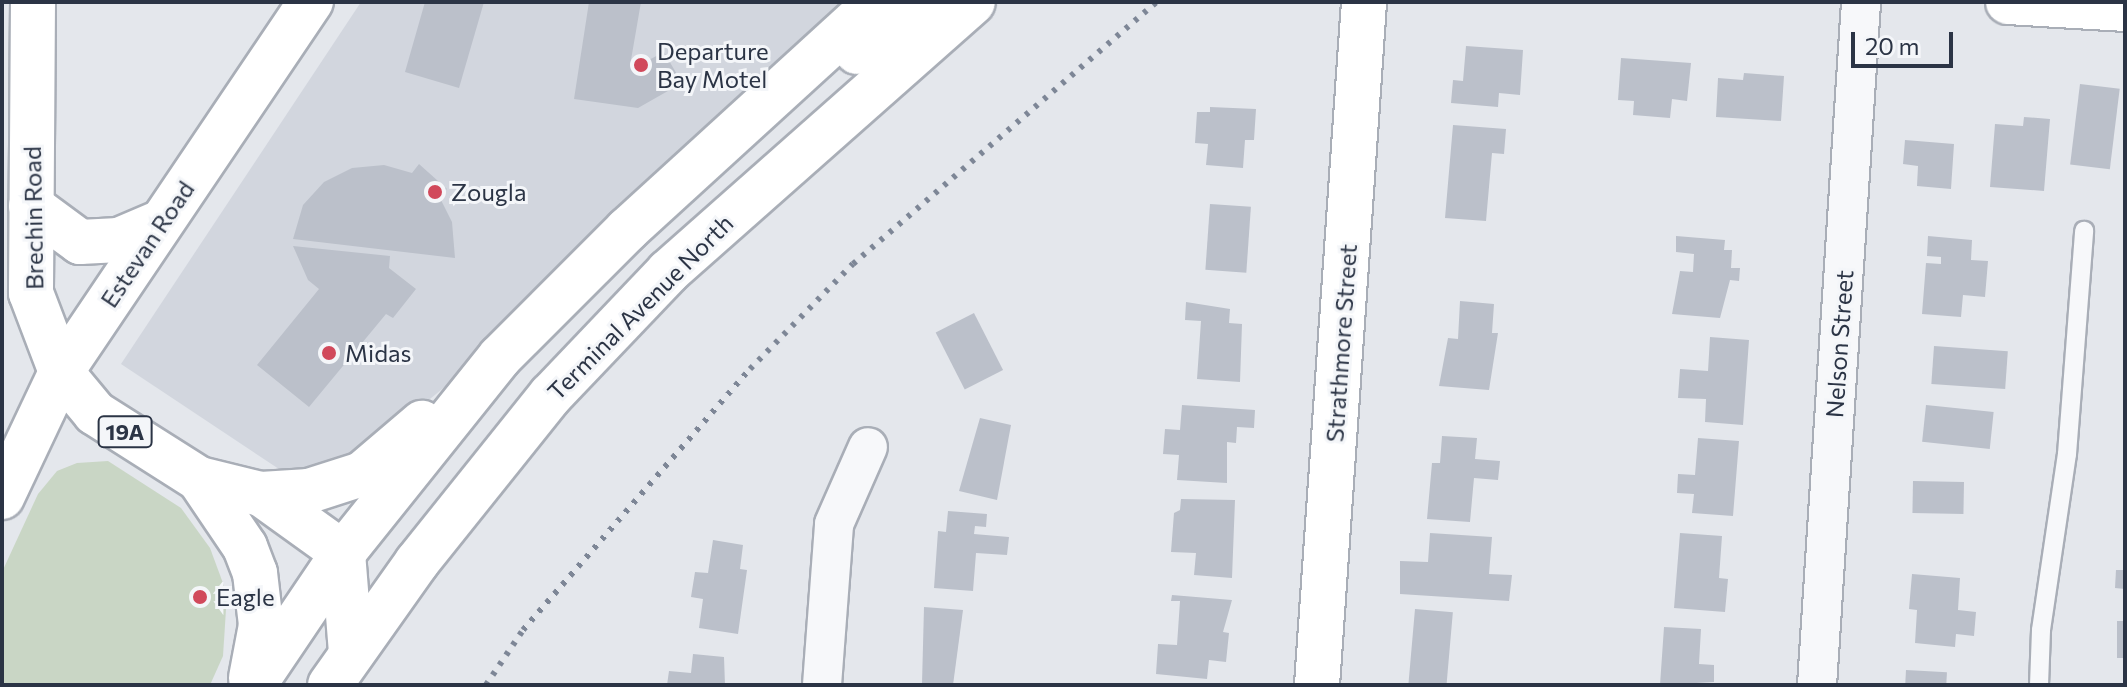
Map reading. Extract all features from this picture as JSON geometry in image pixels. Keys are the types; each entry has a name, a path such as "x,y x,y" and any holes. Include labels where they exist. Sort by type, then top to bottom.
{"main road":[{"name":"Brechin Road","path":"33,2 31,293 61,372 95,413 199,479 261,494 343,553"},
{"name":"Estevan Road","path":"2,497 61,372 311,2"},
{"path":"261,494 309,491 362,474 500,357 732,132 877,2"},
{"path":"732,132 878,38 921,2"},
{"name":"Terminal Avenue North","path":"340,669 417,562 551,395 668,272 973,2"},
{"name":"Strathmore Street","path":"1317,685 1364,2"},
{"path":"2008,2 2125,9"},
{"path":"31,206 80,242 119,240 161,222"},
{"path":"252,685 343,553 500,357"},
{"path":"199,479 245,547 255,573 261,625 252,685"},
{"path":"340,669 343,553"}],"street":[{"name":"Nelson Street","path":"1817,685 1861,2"},
{"path":"822,685 834,524 868,447"}],"lane":[{"path":"2039,685 2041,630 2067,454 2084,231"}],"shaded area":[{"path":"361,2 855,2 496,345 348,466 285,473 121,364"}],"green space":[{"path":"108,461 181,508 210,548 227,594 223,656 210,685 2,685 2,572 38,494 57,471 77,463"}],"building":[{"path":"425,2 484,2 459,88 405,72"},
{"path":"589,2 641,2 631,60 643,63 664,52 682,83 638,108 574,99"},
{"path":"1466,46 1523,50 1520,95 1499,93 1498,107 1451,103 1453,80 1463,81"},
{"path":"1621,58 1691,63 1687,101 1672,99 1670,118 1633,115 1634,101 1618,100"},
{"path":"1744,73 1784,76 1781,121 1716,117 1718,78 1743,80"},
{"path":"2080,84 2120,89 2110,169 2070,164"},
{"path":"1210,107 1256,109 1254,140 1245,140 1243,168 1206,165 1208,144 1195,143 1197,112 1210,112"},
{"path":"2024,117 2050,119 2044,191 1990,187 1995,124 2023,126"},
{"path":"1453,125 1506,129 1504,154 1492,153 1486,221 1445,218"},
{"path":"1905,140 1954,144 1951,189 1917,186 1918,166 1903,164"},
{"path":"419,164 447,189 439,196 452,222 455,258 293,239 303,205 324,182 352,168 384,165 412,173"},
{"path":"1210,204 1251,207 1246,273 1205,270"},
{"path":"1676,236 1725,240 1724,250 1732,250 1731,268 1740,268 1739,281 1730,280 1720,318 1672,314 1680,271 1693,272 1694,254 1676,252"},
{"path":"1928,236 1972,240 1971,260 1988,261 1985,297 1963,295 1961,317 1922,314 1926,263 1941,264 1941,257 1927,256"},
{"path":"293,246 390,256 389,268 416,289 393,318 386,314 309,407 257,365 319,289 308,280"},
{"path":"1460,301 1494,304 1492,333 1498,333 1489,390 1439,386 1448,338 1458,339"},
{"path":"1186,302 1230,309 1229,323 1242,324 1240,382 1197,379 1201,321 1185,320"},
{"path":"974,313 1003,370 965,390 936,333"},
{"path":"1710,337 1749,340 1743,425 1705,422 1706,399 1678,398 1680,369 1708,371"},
{"path":"1934,346 2008,351 2005,389 1931,384"},
{"path":"1182,405 1255,410 1254,428 1237,427 1236,443 1227,442 1227,483 1177,480 1179,455 1163,454 1165,429 1180,430"},
{"path":"1926,405 1994,412 1990,449 1922,442"},
{"path":"980,418 1011,425 997,500 959,491"},
{"path":"1442,436 1477,438 1475,459 1500,461 1498,480 1474,478 1470,522 1427,519 1432,463 1440,463"},
{"path":"1698,438 1739,441 1733,516 1692,513 1694,494 1677,493 1678,474 1695,475"},
{"path":"1913,481 1964,482 1963,514 1912,513"},
{"path":"1181,499 1235,500 1232,578 1194,575 1196,553 1171,552 1174,513 1180,510"},
{"path":"948,511 987,514 986,527 975,526 974,534 1009,537 1007,555 976,553 973,591 934,588 938,531 946,532"},
{"path":"1430,533 1492,537 1489,574 1512,575 1509,601 1400,594 1400,561 1428,562"},
{"path":"1680,533 1722,536 1719,578 1728,579 1725,612 1674,608"},
{"path":"713,540 743,545 740,569 747,570 738,634 699,628 703,599 691,597 695,572 708,573"},
{"path":"2116,570 2125,570 2125,589 2115,588"},
{"path":"1912,574 1960,578 1958,610 1976,612 1974,636 1956,634 1955,647 1915,643 1917,610 1909,609"},
{"path":"1172,595 1232,600 1223,632 1229,633 1226,662 1209,660 1207,679 1156,674 1158,644 1177,645 1180,601 1171,601"},
{"path":"924,607 963,610 953,685 922,684"},
{"path":"1415,609 1453,612 1446,685 1408,685"},
{"path":"2117,621 2125,621 2125,658 2117,658"},
{"path":"1664,627 1701,629 1699,664 1714,665 1714,682 1660,685"},
{"path":"693,654 724,657 725,685 667,685 669,671 691,673"},
{"path":"1906,670 1947,672 1946,685 1905,685"}],"railway":[{"path":"486,685 523,630 750,369 853,264 1156,2"}],"place":[{"name":"Departure Bay Motel","path":"641,65"},
{"name":"Zougla","path":"435,192"},
{"name":"Midas","path":"329,353"},
{"name":"Eagle","path":"200,597"}]}
